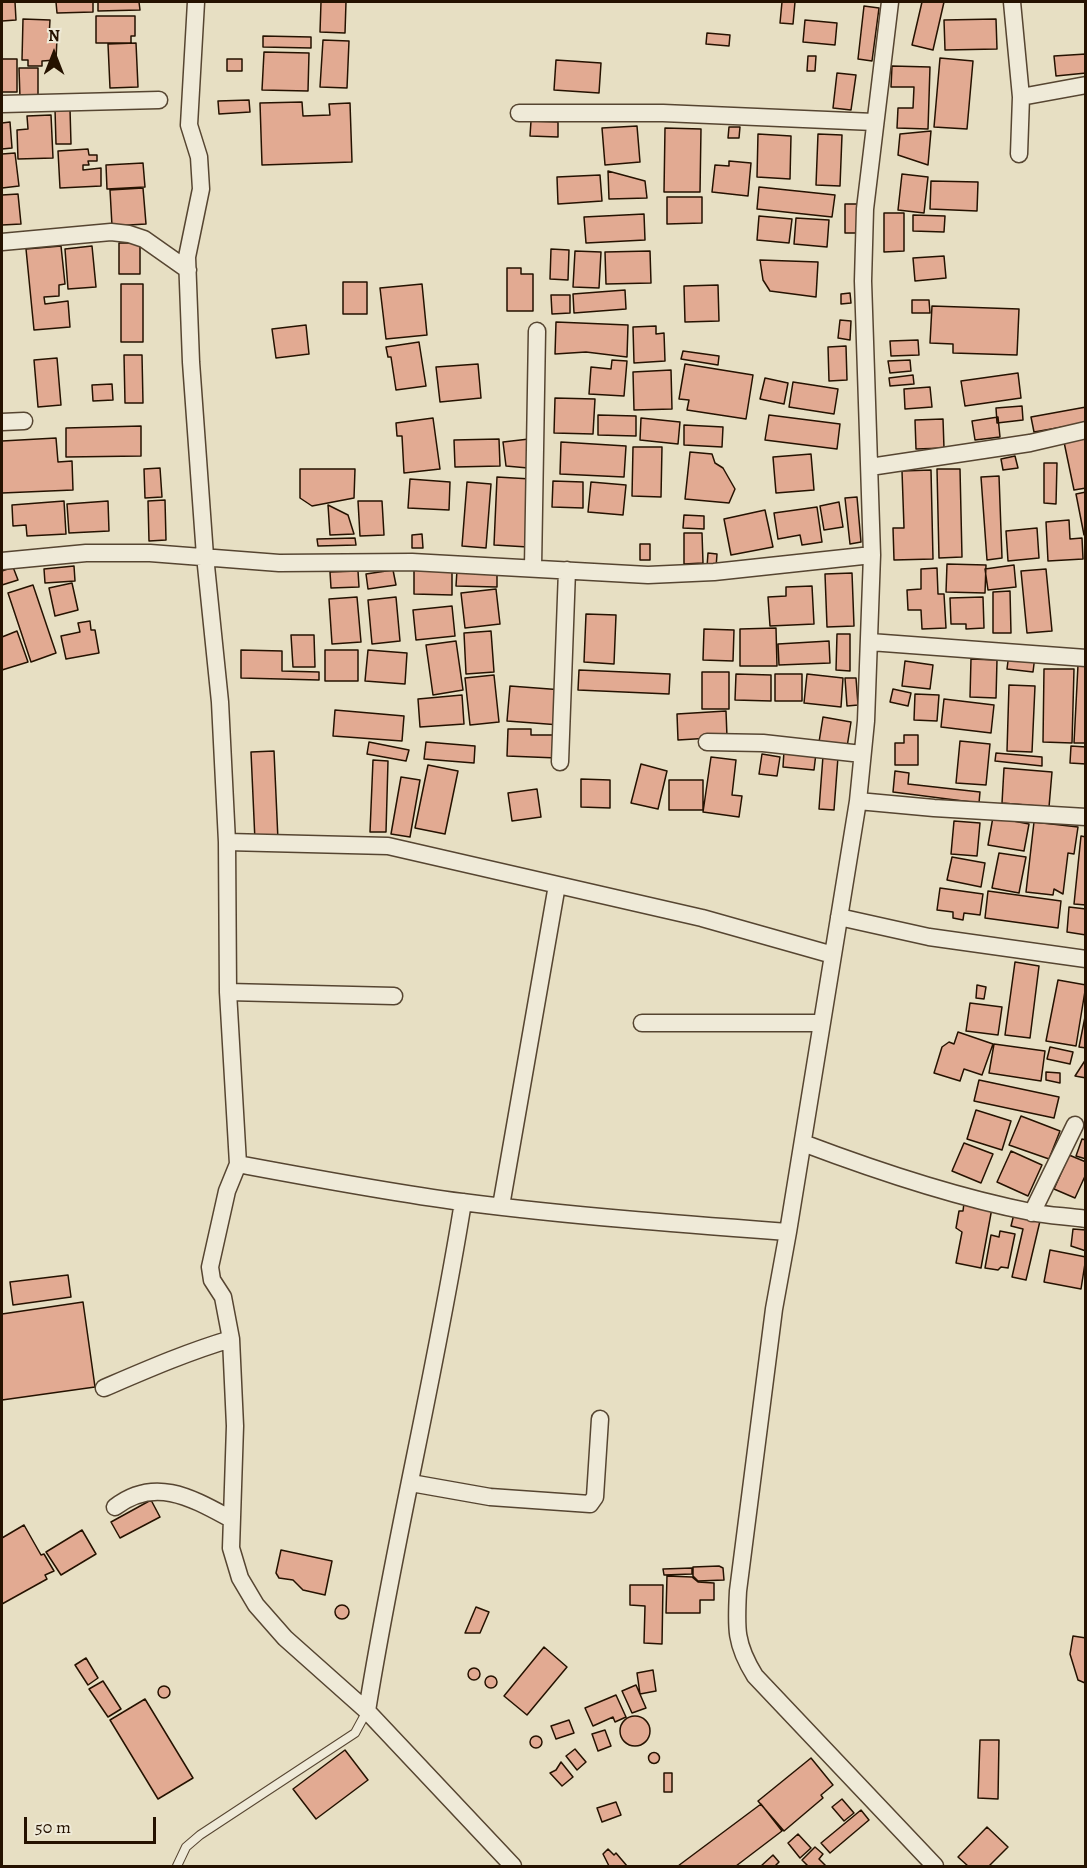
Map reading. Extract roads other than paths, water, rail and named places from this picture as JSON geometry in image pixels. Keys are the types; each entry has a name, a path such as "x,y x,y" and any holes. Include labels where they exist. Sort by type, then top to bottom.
{"street":[{"path":"196,2 189,124 199,157 201,189 192,226 188,270 190,362 205,556 220,702 227,842 228,992 238,1164 227,1191 210,1267 212,1280 223,1297 231,1339 235,1426 231,1548 237,1568 256,1605 285,1638 367,1711 513,1866"},
{"path":"890,2 865,208 862,281 872,555 870,642 858,801 774,1309 738,1591 737,1622 740,1653 755,1676 935,1866"},
{"path":"1012,2 1020,97 1019,154"},
{"path":"1020,97 1086,85"},
{"path":"2,104 159,99"},
{"path":"519,113 663,113 874,122"},
{"path":"2,242 111,232 129,234 144,239 188,270"},
{"path":"533,567 537,331"},
{"path":"2,422 24,421"},
{"path":"870,467 1030,443 1086,430"},
{"path":"2,561 86,554 205,556 279,563 412,562 648,575 714,572 872,555"},
{"path":"560,762 567,570"},
{"path":"870,642 1086,658"},
{"path":"707,742 762,743 862,754"},
{"path":"858,801 1086,817"},
{"path":"227,842 388,846 702,918 833,955"},
{"path":"501,1206 557,885"},
{"path":"839,917 929,937 1086,959"},
{"path":"228,992 394,996"},
{"path":"642,1023 821,1023"},
{"path":"1032,1213 1075,1125"},
{"path":"803,1143 859,1164 972,1198 1032,1213 1086,1219"},
{"path":"238,1164 354,1186 463,1202 788,1232"},
{"path":"367,1711 379,1634 448,1297 463,1202"},
{"path":"104,1388 168,1362 186,1352 231,1339"},
{"path":"411,1483 490,1497 590,1504 595,1497 600,1419"},
{"path":"115,1507 127,1498 144,1491 159,1490 208,1507 231,1519"}],"lane":[{"path":"177,1866 186,1847 200,1835 355,1733 367,1711"}]}
